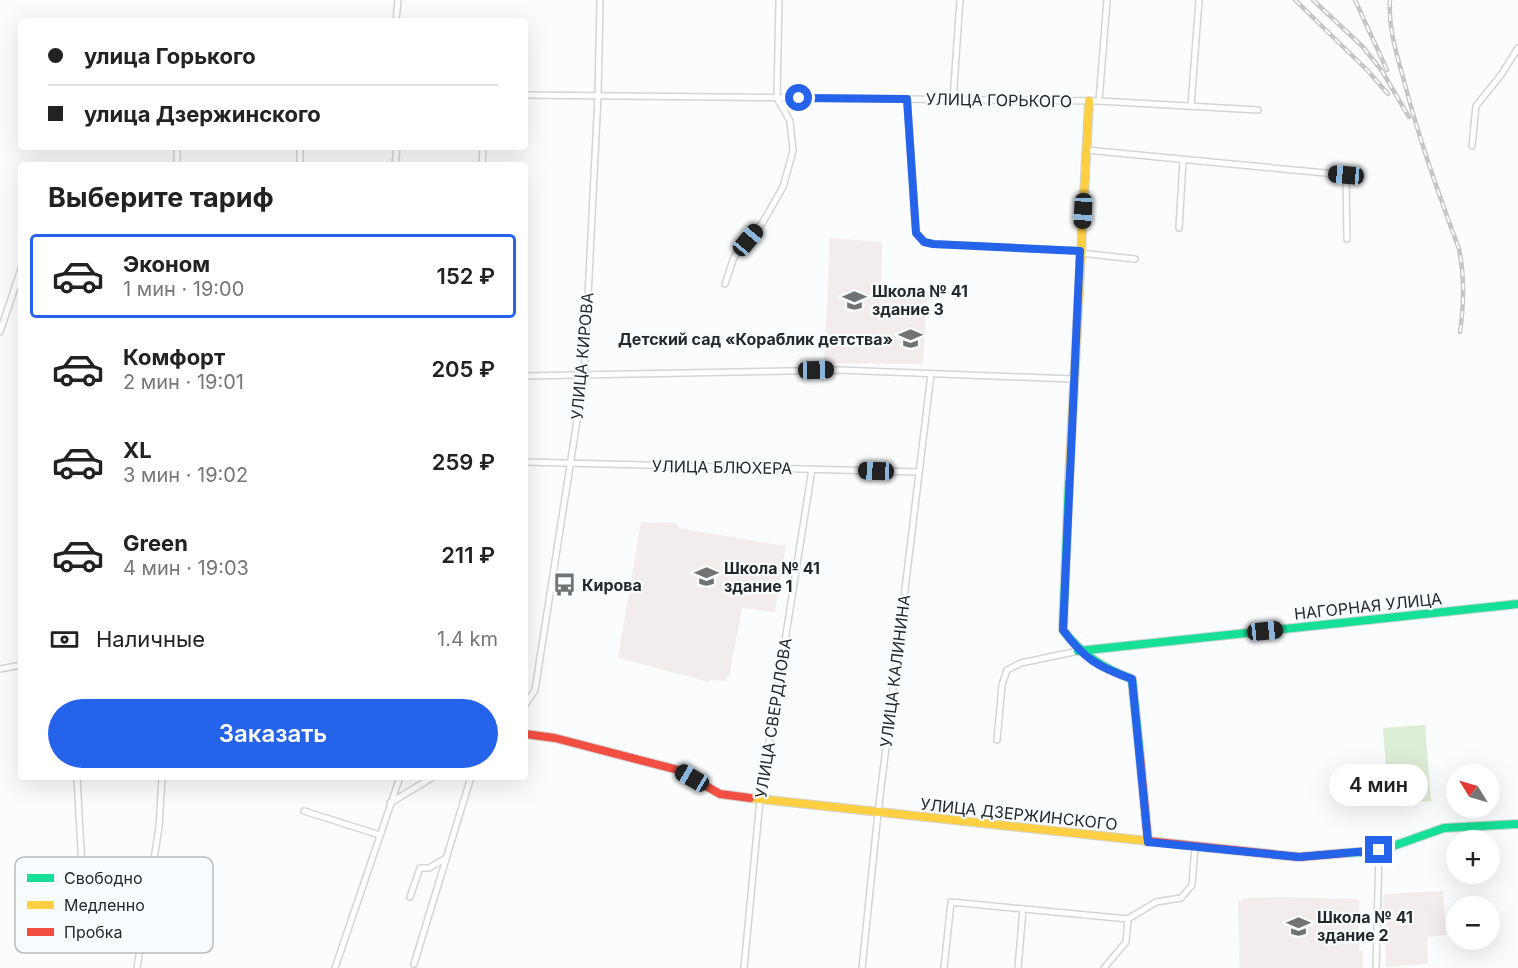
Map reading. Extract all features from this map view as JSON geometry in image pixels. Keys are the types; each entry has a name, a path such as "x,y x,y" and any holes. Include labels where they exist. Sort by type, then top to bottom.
{"street":[{"path":"396,18 398,0"},
{"name":"УЛИЦА КИРОВА","path":"528,700 535,690 584,376 598,96 600,0"},
{"path":"725,284 734,257 763,222 783,187 793,151 790,121 777,98 779,0"},
{"path":"953,100 960,0"},
{"path":"1099,101 1107,0"},
{"path":"1191,106 1199,0"},
{"path":"1472,146 1476,106 1501,75 1518,48"},
{"name":"УЛИЦА ГОРЬКОГО","path":"528,95 1099,101 1258,110"},
{"path":"907,99 916,233 924,242 1080,252 1135,259"},
{"path":"1089,101 1073,379 1063,630 1078,651 1106,670 1132,679 1148,842"},
{"path":"1086,150 1346,175 1347,239"},
{"path":"1179,228 1183,160"},
{"path":"0,332 18,278"},
{"path":"528,376 839,370 1073,379"},
{"name":"УЛИЦА КАЛИНИНА","path":"862,968 878,813 931,374"},
{"name":"УЛИЦА БЛЮХЕРА","path":"528,462 919,472"},
{"name":"УЛИЦА СВЕРДЛОВА","path":"744,968 760,800 812,469"},
{"name":"НАГОРНАЯ УЛИЦА","path":"1078,651 1518,604"},
{"path":"997,740 1002,685 1007,670 1021,663 1078,651"},
{"path":"0,669 18,666"},
{"name":"УЛИЦА ДЗЕРЖИНСКОГО","path":"528,734 555,738 678,770 720,794 1299,857 1379,850 1444,828 1518,824"},
{"path":"77,780 81,857"},
{"path":"154,857 162,780"},
{"path":"334,968 399,780"},
{"path":"390,803 429,780"},
{"path":"414,964 470,780"},
{"path":"304,812 380,835"},
{"path":"944,968 951,902 1128,919 1156,902 1180,898 1192,885 1195,846"},
{"path":"1376,968 1379,850"},
{"path":"410,897 420,868 429,868 446,858"},
{"path":"1018,968 1023,909"},
{"path":"1104,968 1126,942 1128,919"},
{"path":"137,968 139,953"}],"shaded area":[{"name":"Школа № 41 здание 3","path":"830,238 882,242 881,287 928,290 923,364 824,363"},
{"name":"Школа № 41 здание 1","path":"641,522 675,523 679,528 786,546 775,612 742,608 729,677 726,677 725,681 710,680 709,682 618,658"},
{"path":"1443,891 1446,935 1427,937 1428,964 1386,967 1383,896"},
{"name":"Школа № 41 здание 2","path":"1243,898 1359,899 1359,951 1363,951 1363,968 1240,968 1238,901 1242,901"}],"green space":[{"path":"1425,725 1431,801 1389,804 1383,728"}],"railway":[{"path":"1295,0 1368,71 1388,94"},
{"path":"1313,0 1363,47 1382,71 1409,117"},
{"path":"1355,0 1387,70"},
{"path":"1390,0 1393,39 1409,99 1459,249 1463,291 1460,332"}],"traffic: fast":[{"path":"1069,479 1063,630 1094,660 1132,679 1140,756"},
{"path":"1078,651 1518,604"},
{"path":"1346,853 1379,851 1444,828 1518,824"}],"traffic: slow":[{"path":"1069,479 1089,101"},
{"path":"750,798 1148,841"}],"traffic: jam":[{"path":"528,734 555,738 678,770 720,794 750,798"},
{"path":"1140,756 1148,842"},
{"path":"1148,841 1299,857 1346,853"}],"place":[{"name":"Школа № 41 здание 3","path":"854,300"},
{"name":"Детский сад «Кораблик детства»","path":"911,339"},
{"name":"Школа № 41 здание 1","path":"706,577"},
{"name":"Кирова","path":"564,585"},
{"name":"Школа № 41 здание 2","path":"1299,926"}],"route":[{"path":"799,98 907,99 916,233 924,242 1080,251 1063,630 1078,651 1106,670 1132,679 1148,842 1299,857 1379,850"}]}
